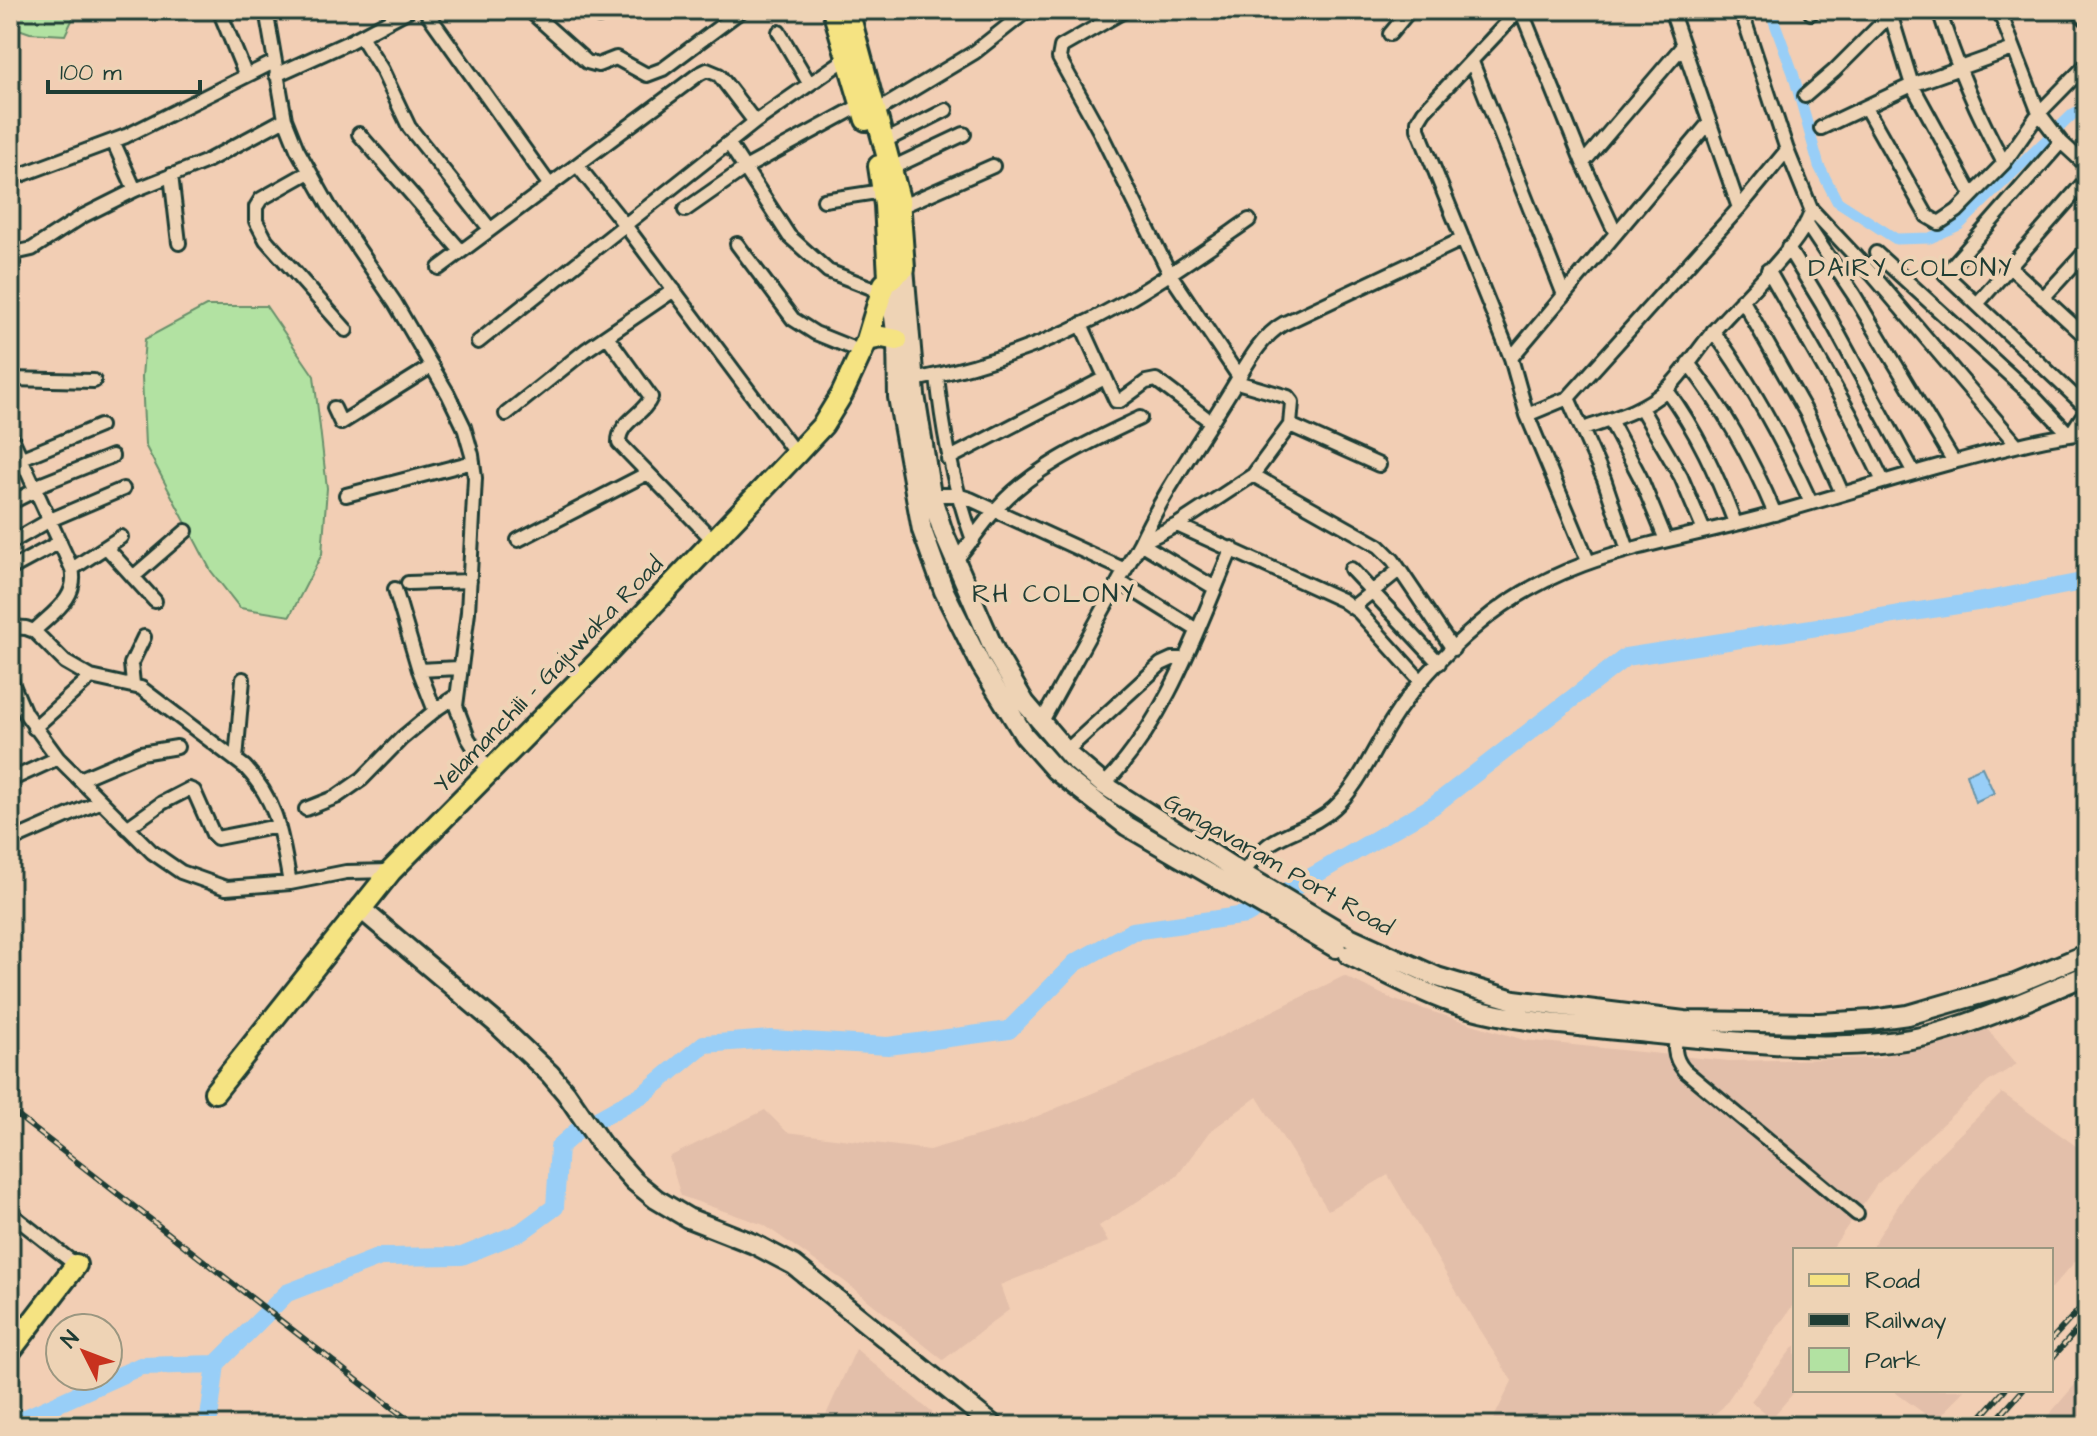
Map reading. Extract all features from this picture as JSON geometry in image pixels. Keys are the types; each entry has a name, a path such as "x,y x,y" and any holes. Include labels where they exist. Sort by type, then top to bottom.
{"main road":[{"name":"Yelamanchili - Gajuwaka Road","path":"215,1092 391,871 714,541 823,425 842,394 892,279 900,207 885,141 847,58 833,10"},
{"name":"Yelamanchili - Gajuwaka Road","path":"848,10 881,172 892,279"},
{"path":"864,346 882,337 897,340"},
{"path":"10,1351 76,1265"}],"street":[{"path":"219,10 246,76"},
{"path":"266,10 285,119 309,172 395,303 464,427 475,478 468,612 456,696 459,721 488,770"},
{"path":"10,179 113,141 246,76 361,36 409,10"},
{"path":"425,10 549,184"},
{"path":"529,10 587,62 598,65 616,58 647,75 663,69 742,10"},
{"path":"685,210 745,168 975,52 1028,10"},
{"path":"1390,34 1410,10"},
{"path":"1585,562 1527,415 1511,358 1418,129 1418,121 1424,111 1520,10 1615,232"},
{"path":"1671,10 1739,208"},
{"path":"1741,10 1787,150 1811,209 1872,274 2017,445"},
{"path":"1939,10 1957,68 2004,163"},
{"path":"1999,10 2039,113 2061,142 2087,166"},
{"path":"2076,10 2087,20"},
{"path":"1124,11 1061,47 1059,58 1100,132 1170,274 1238,379 1288,397 1292,402 1290,425 1253,475 1177,525 1140,543"},
{"path":"1805,96 1834,71 1890,12 1912,85 1972,195"},
{"path":"779,32 809,83"},
{"path":"361,36 382,70 409,127 490,229"},
{"path":"1583,163 1682,47"},
{"path":"1821,128 1912,85 2013,49"},
{"path":"478,342 755,122 847,58"},
{"path":"1472,62 1564,295"},
{"path":"1866,108 1919,203 1933,222 1939,223 1945,221 2004,163 2039,113 2087,64"},
{"path":"439,268 707,70 719,75 755,122"},
{"path":"885,141 946,110"},
{"path":"12,262 83,216 233,148 285,119"},
{"path":"1511,358 1709,123"},
{"path":"359,134 461,251"},
{"path":"892,168 964,134"},
{"path":"113,141 135,190"},
{"path":"2061,142 1946,270 1947,278 2087,408 2070,435"},
{"path":"729,144 789,236 828,271 892,279"},
{"path":"1527,415 1568,398 1739,208 1787,150"},
{"path":"577,165 796,454"},
{"path":"900,207 993,166"},
{"path":"309,172 261,199 256,207 256,221 266,240 346,330"},
{"path":"171,175 179,243"},
{"path":"1977,304 2087,179"},
{"path":"824,200 883,191"},
{"path":"1583,429 1641,408 1666,389 1713,331 1788,248 1806,223 1811,209"},
{"path":"914,380 937,376 1030,346 1081,324 1120,305 1249,220"},
{"path":"1806,223 1854,295 1954,462"},
{"path":"1041,723 1123,576 1154,512 1210,421 1274,329 1463,239"},
{"path":"737,244 793,319 815,333 864,346"},
{"path":"1788,248 1913,471"},
{"path":"2043,298 2087,250"},
{"path":"1876,253 2035,398 2070,435"},
{"path":"2011,268 2087,338"},
{"path":"1768,270 1850,414 1883,481"},
{"name":"Gangavaram Port Road","path":"892,279 898,397 920,521 931,560 957,618 1002,702 1041,758 1076,789 1127,826 1243,881"},
{"name":"Gangavaram Port Road","path":"892,279 914,380 931,495 955,561 996,654 1025,703 1041,723 1074,743 1243,881 1345,947 1514,1000 1680,1028 1821,1044 1878,1043 1933,1034 2009,1008 2087,975"},
{"path":"506,414 607,336 674,290"},
{"path":"1742,299 1807,414 1842,493"},
{"path":"1081,324 1103,379 1118,402 1146,382 1156,380 1210,421"},
{"path":"1713,331 1742,370 1779,434 1811,503"},
{"path":"607,336 651,397 618,438 623,449 714,541"},
{"path":"1688,363 1727,415 1775,514"},
{"path":"334,408 341,423 432,366"},
{"path":"937,376 948,459 973,540"},
{"path":"10,379 94,381"},
{"path":"948,459 1103,379"},
{"path":"1666,389 1700,440 1735,523"},
{"path":"1568,398 1583,429 1628,550"},
{"path":"1641,408 1681,477 1704,531"},
{"path":"955,561 996,509 1031,479 1140,418"},
{"path":"1610,420 1640,477 1666,540"},
{"path":"1290,425 1379,465"},
{"path":"15,460 100,426"},
{"path":"1243,881 1268,846 1312,825 1335,808 1356,781 1399,710 1421,681 1453,649 1503,604 1567,570 1628,550 1775,514 1913,471 2017,445 2087,433"},
{"path":"10,434 15,460 35,488 75,580 71,595 34,631"},
{"path":"10,503 35,488 112,456"},
{"path":"346,495 473,462"},
{"path":"518,540 646,474"},
{"path":"1253,475 1379,546 1453,649"},
{"path":"10,543 50,520 123,489"},
{"path":"931,495 957,495 996,509 1123,576 1197,630"},
{"path":"1177,525 1353,607 1421,681"},
{"path":"133,577 186,531"},
{"path":"72,569 121,537"},
{"path":"10,569 60,542"},
{"path":"1140,543 1215,588"},
{"path":"106,547 155,601"},
{"path":"1112,776 1150,727 1184,659 1232,548"},
{"path":"1351,569 1439,663"},
{"path":"1353,607 1399,570"},
{"path":"408,583 470,581"},
{"path":"395,589 419,670 435,711"},
{"path":"957,618 976,609"},
{"path":"10,627 34,631 65,662 91,677 133,684 236,759 268,797 278,826 290,883"},
{"path":"133,684 131,664 144,637"},
{"path":"1074,743 1161,664 1172,659 1184,659"},
{"path":"419,670 459,668"},
{"path":"34,728 91,677"},
{"path":"10,678 25,713 58,758 152,852 181,872 226,888 290,883 346,872 391,871"},
{"path":"236,759 243,679"},
{"path":"306,809 336,797 362,779 402,738 456,696"},
{"path":"10,720 25,713"},
{"path":"80,779 141,753 177,747"},
{"path":"10,780 58,758"},
{"path":"127,828 162,803 189,789 194,791 217,838 278,826"},
{"path":"10,841 101,801"},
{"path":"360,908 496,1023 566,1093 601,1144 625,1172 656,1199 688,1218 754,1244 794,1265 994,1426"},
{"name":"Gangavaram Port Road","path":"1680,1028 1819,1023 1908,1015 2015,984 2087,954"},
{"path":"1680,1028 1675,1055 1684,1070 1857,1214"},
{"path":"10,1213 76,1265"}],"shaded area":[{"path":"1344,976 1394,1000 1524,1040 1729,1061 1877,1058 1987,1029 2017,1064 1988,1082 1877,1184 1832,1248 1793,1248 1793,1305 1723,1407 1700,1426 1490,1426 1512,1381 1388,1175 1328,1210 1257,1097 1209,1132 1177,1176 1099,1226 1108,1242 1000,1285 1009,1310 943,1360 844,1281 764,1225 681,1196 669,1157 765,1110 787,1132 929,1150 1021,1123 1179,1057"},
{"path":"2002,1093 2087,1154 2087,1248 2053,1287 2053,1248 1871,1248 1917,1176"},
{"path":"1793,1348 1794,1392 1771,1419 1751,1401"},
{"path":"856,1349 948,1426 821,1426"},
{"path":"2087,1371 2087,1426 2039,1426"},
{"path":"1895,1392 1962,1392 1936,1422"}],"green space":[{"path":"10,10 77,10 65,35 30,33 10,26"},
{"path":"206,306 266,306 314,376 327,488 322,554 290,616 240,608 211,571 145,445 142,377 145,339"}],"water":[{"path":"1982,767 1994,793 1975,802 1966,774"}],"waterway":[{"path":"1770,10 1793,73 1819,166 1837,201 1896,239 1930,238 1959,225 2073,114 2087,107"},
{"path":"208,1426 216,1364 287,1293 380,1257 462,1256 521,1232 555,1207 559,1147 577,1131 645,1093 704,1044 771,1039 888,1046 1009,1030 1075,963 1133,931 1246,915 1433,806 1626,657 1983,601 2087,581"},
{"path":"10,1425 141,1366 216,1364"}],"railway":[{"path":"10,1110 416,1426"},
{"path":"2053,1338 2087,1301"},
{"path":"2053,1357 2087,1319"},
{"path":"1973,1426 2003,1392"},
{"path":"1991,1426 2021,1392"}],"district":[{"name":"DAIRY COLONY","path":"1911,267"},
{"name":"RH COLONY","path":"1054,593"}]}
